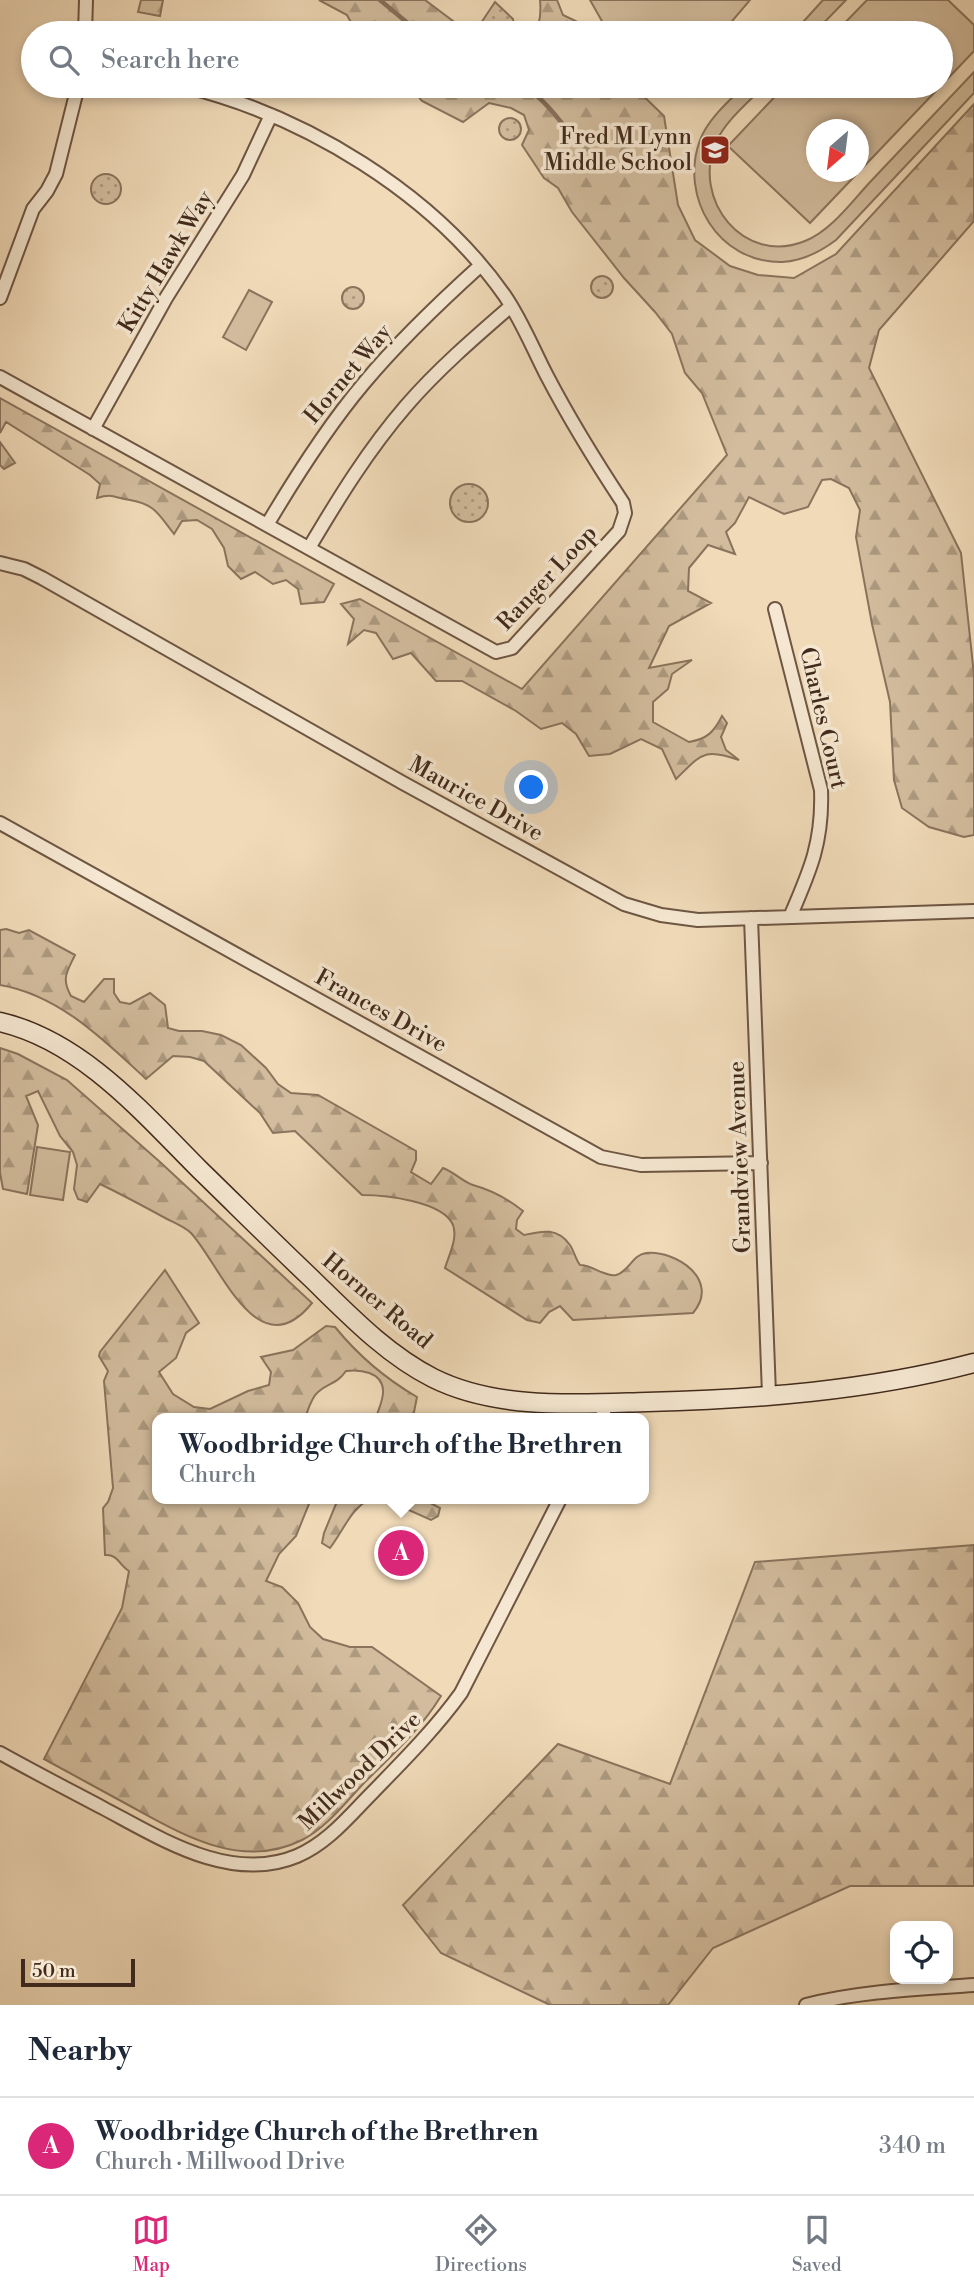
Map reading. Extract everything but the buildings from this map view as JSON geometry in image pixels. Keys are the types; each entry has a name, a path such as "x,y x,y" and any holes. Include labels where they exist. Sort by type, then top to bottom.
{"main road":[{"name":"Horner Road","path":"0,1022 56,1045 101,1076 140,1110 335,1302 406,1362 446,1384 482,1395 604,1411 677,1401 865,1385 926,1376 974,1363"}],"street":[{"path":"85,21 86,0"},
{"path":"0,298 33,209 56,174 75,98"},
{"name":"Ranger Loop","path":"0,377 491,650 504,652 512,648 619,531 624,522 623,503 577,429 511,306 481,265 436,219 378,174 339,150 271,115 227,98"},
{"name":"Kitty Hawk Way","path":"93,429 166,299 243,175 271,115"},
{"name":"Hornet Way","path":"267,525 315,448 364,383 411,331 481,265"},
{"path":"309,548 342,492 405,407 428,382 511,306"},
{"name":"Maurice Drive","path":"0,563 24,569 42,578 402,783 624,904 684,919 974,911"},
{"name":"Charles Court","path":"775,609 821,790 819,840 813,864 790,917"},
{"name":"Frances Drive","path":"0,823 601,1157 641,1165 761,1163"},
{"name":"Grandview Avenue","path":"751,918 769,1394"},
{"name":"Millwood Drive","path":"0,1754 158,1837 197,1854 222,1861 258,1865 298,1856 331,1834 443,1718 461,1693 557,1504"},
{"path":"806,2005 908,1990 974,1985"}],"green space":[{"path":"141,0 163,0 160,16 138,12"},
{"path":"319,0 425,0 453,21 350,21 347,15"},
{"path":"540,0 557,0 563,15 576,21 539,21"},
{"path":"590,0 750,0 732,21 602,21"},
{"path":"823,0 846,0 826,21 804,21"},
{"path":"867,0 948,0 974,25 974,51 953,73 953,21 847,21"},
{"path":"495,2 513,21 482,21"},
{"path":"974,72 974,93 836,240 824,248 804,258 789,261 759,259 739,251 722,239 709,223 700,204 695,183 695,162 704,132 732,98 752,98 731,119 716,142 710,164 711,185 717,205 728,223 743,236 762,244 783,246 805,241 833,222 950,98 953,98 953,94"},
{"path":"420,98 645,98 664,116 678,205 695,240 730,266 758,275 794,278 836,254 974,104 974,221 879,330 869,368 961,553 974,675 974,835 964,837 929,827 902,808 894,780 890,702 856,537 860,510 849,488 831,479 822,480 808,507 784,514 749,497 735,523 726,532 735,554 708,545 689,568 688,591 711,603 669,626 649,668 692,660 672,674 668,689 653,702 653,722 689,742 709,734 722,716 727,723 721,737 726,750 739,760 717,754 703,756 676,779 662,749 641,739 610,754 589,756 576,734 562,723 541,729 516,711 462,681 436,681 411,653 393,659 376,633 364,630 348,644 354,619 341,604 360,599 522,689 727,455 702,393 685,373 672,334 572,212 558,188 544,178 522,145 529,130 524,115 511,108 489,103 463,122"},
{"path":"774,98 930,98 869,161 869,119 806,119 806,182 849,182 810,223 728,146"},
{"path":"510,118 518,121 521,129 518,137 510,140 502,137 499,129 502,121"},
{"path":"106,174 117,178 121,189 117,200 106,204 95,200 91,189 95,178"},
{"path":"602,276 610,279 613,287 610,295 602,298 594,295 591,287 594,279"},
{"path":"353,287 361,290 364,298 361,306 353,309 345,306 342,298 345,290"},
{"path":"249,290 272,302 246,350 223,337"},
{"path":"0,398 334,584 324,602 301,604 298,589 286,580 273,584 255,572 241,579 228,566 224,548 212,529 197,520 182,521 174,534 156,511 145,504 111,496 97,498 100,484 90,475 6,422 0,433"},
{"path":"0,442 15,463 4,469 0,465"},
{"path":"469,484 482,490 488,503 482,516 469,522 456,516 450,503 456,490"},
{"path":"0,930 19,933 29,930 75,955 66,980 71,996 84,1002 104,979 114,979 114,993 120,1002 130,1004 150,993 165,1005 168,1028 221,1035 241,1045 266,1068 278,1084 291,1093 318,1095 416,1151 411,1172 431,1184 443,1168 469,1184 499,1195 523,1211 517,1220 516,1229 524,1235 549,1232 560,1235 570,1245 580,1265 607,1274 616,1275 624,1271 641,1254 658,1253 670,1256 691,1270 698,1279 702,1289 700,1301 693,1313 573,1320 560,1306 549,1312 540,1323 527,1320 445,1268 454,1235 453,1225 447,1217 438,1210 412,1201 362,1195 295,1131 273,1133 260,1113 204,1061 173,1056 146,1079 97,1035 61,1009 42,998 0,985"},
{"path":"0,1048 18,1054 67,1080 312,1303 293,1321 275,1325 258,1319 242,1305 203,1248 186,1229 100,1184 87,1202 78,1199 74,1189 77,1165 73,1152 60,1136 38,1091 26,1096 38,1125 27,1194 3,1189 0,1173"},
{"path":"37,1147 70,1152 63,1200 30,1195"},
{"path":"165,1270 199,1323 186,1333 176,1358 159,1372 173,1394 194,1407 210,1409 248,1391 269,1385 271,1372 261,1357 293,1350 326,1326 335,1327 373,1365 417,1397 413,1413 378,1413 383,1397 379,1379 364,1371 346,1371 339,1379 318,1392 307,1413 152,1413 152,1504 309,1504 296,1536 279,1554 266,1581 282,1587 298,1603 310,1627 323,1639 350,1647 372,1647 441,1696 415,1731 342,1807 302,1840 258,1852 214,1846 172,1829 44,1759 122,1608 129,1571 116,1558 105,1555 103,1508 113,1488 104,1381 108,1371 99,1356"},
{"path":"336,1504 362,1504 330,1548 322,1543"},
{"path":"395,1504 432,1504 440,1508 438,1516 431,1520"},
{"path":"974,1545 974,1886 850,1886 713,1948 668,2005 550,2005 441,1953 403,1905 558,1744 670,1784 755,1562"}],"waterway":[{"path":"380,0 405,21"},
{"path":"539,98 570,133"}],"place":[{"name":"Fred M Lynn Middle School","path":"715,150"},
{"name":"Woodbridge Church of the Brethren","path":"401,1553"}]}
